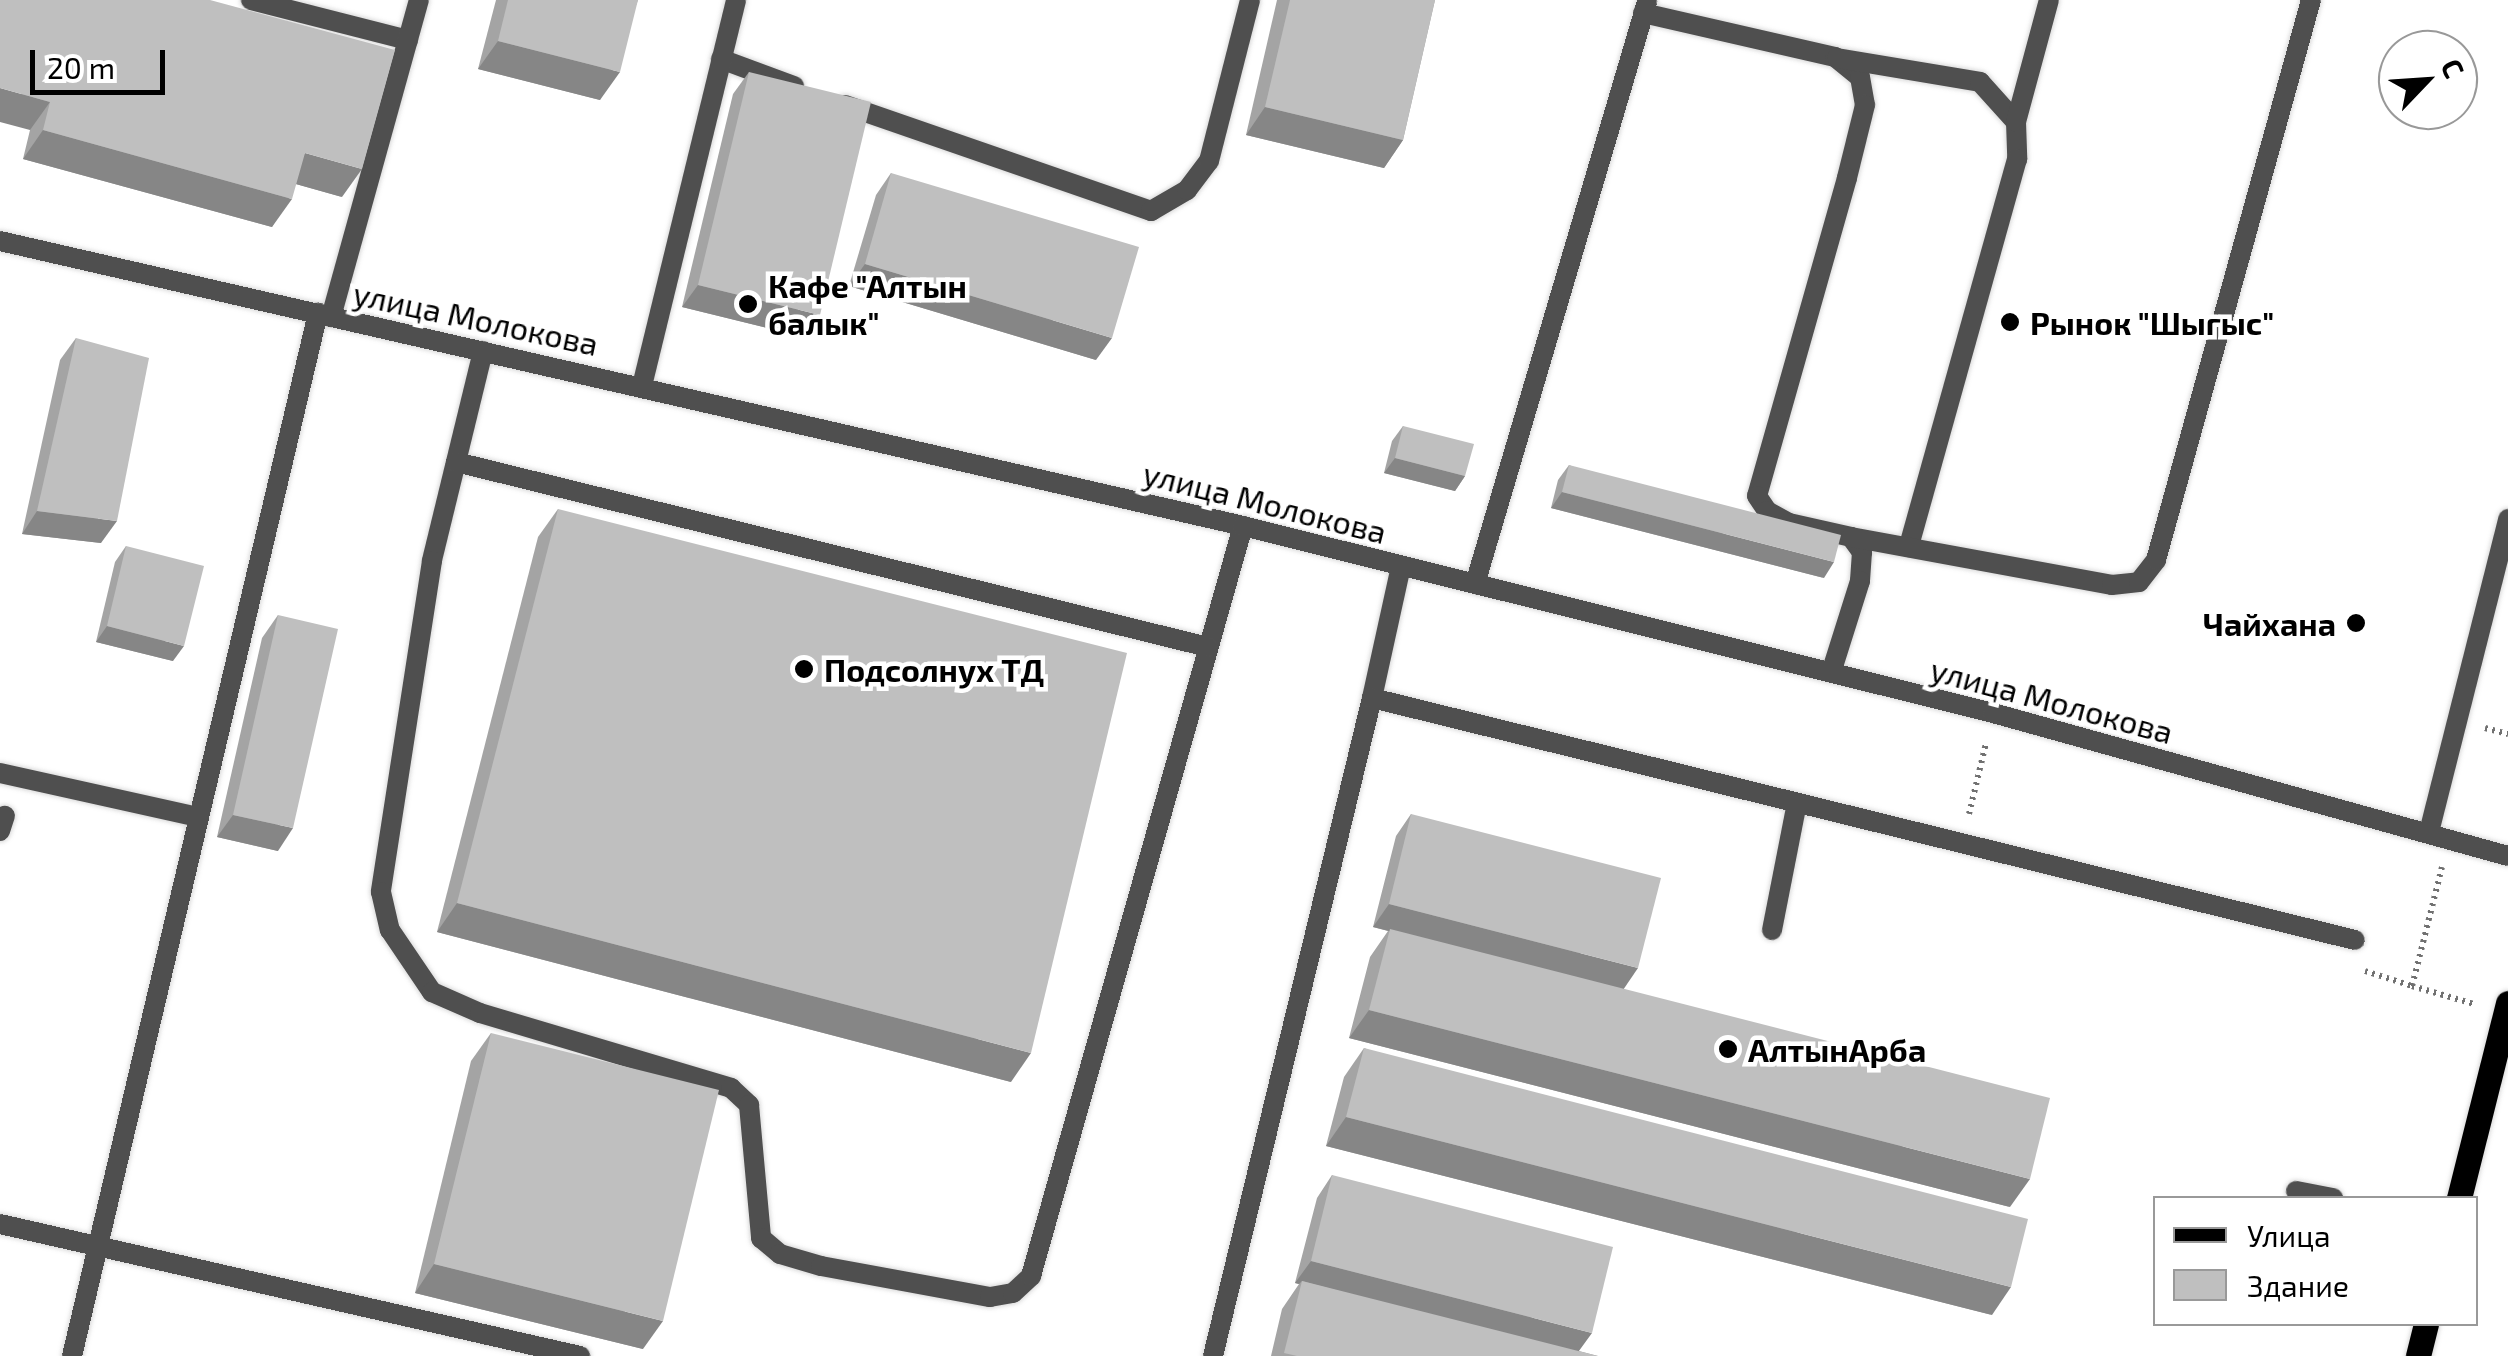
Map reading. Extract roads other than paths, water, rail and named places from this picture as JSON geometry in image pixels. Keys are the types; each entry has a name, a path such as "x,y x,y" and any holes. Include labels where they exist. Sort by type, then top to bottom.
{"main road":[{"path":"2460,1196 2507,1008"},
{"path":"2418,1356 2426,1326"}],"street":[{"path":"252,0 408,40"},
{"path":"75,1355 199,817 324,315 419,0"},
{"path":"642,386 736,0"},
{"path":"721,59 1151,212 1187,190 1209,161 1250,0"},
{"path":"1909,547 2017,158 2016,122 2049,0"},
{"path":"1835,57 1860,77 1864,105 1757,496 1767,511 1789,523 2112,586 2139,582 2148,571 2311,0"},
{"path":"1475,584 1646,7 1835,57 1980,82 2016,122"},
{"name":"улица Молокова","path":"0,241 1243,526 1993,713 2508,856"},
{"path":"484,350 432,560 380,892 390,930 432,992 731,1088 749,1105 761,1238 780,1254 821,1266 990,1298 1012,1293 1031,1276 1243,526"},
{"path":"456,462 1208,648"},
{"path":"2428,832 2508,519"},
{"path":"1831,674 1860,582 1862,552 1851,537"},
{"path":"1213,1356 1401,566"},
{"path":"1372,698 2355,940"},
{"path":"0,773 199,817"},
{"path":"1772,930 1797,802"},
{"path":"2296,1191 2322,1196"},
{"path":"0,1224 580,1356"}],"place":[{"name":"Кафе \"Алтын балык\"","path":"748,304"},
{"name":"Рынок \"Шыгыс\"","path":"2010,322"},
{"name":"Чайхана","path":"2356,623"},
{"name":"Подсолнух ТД","path":"804,669"},
{"name":"АлтынАрба","path":"1728,1049"}]}
